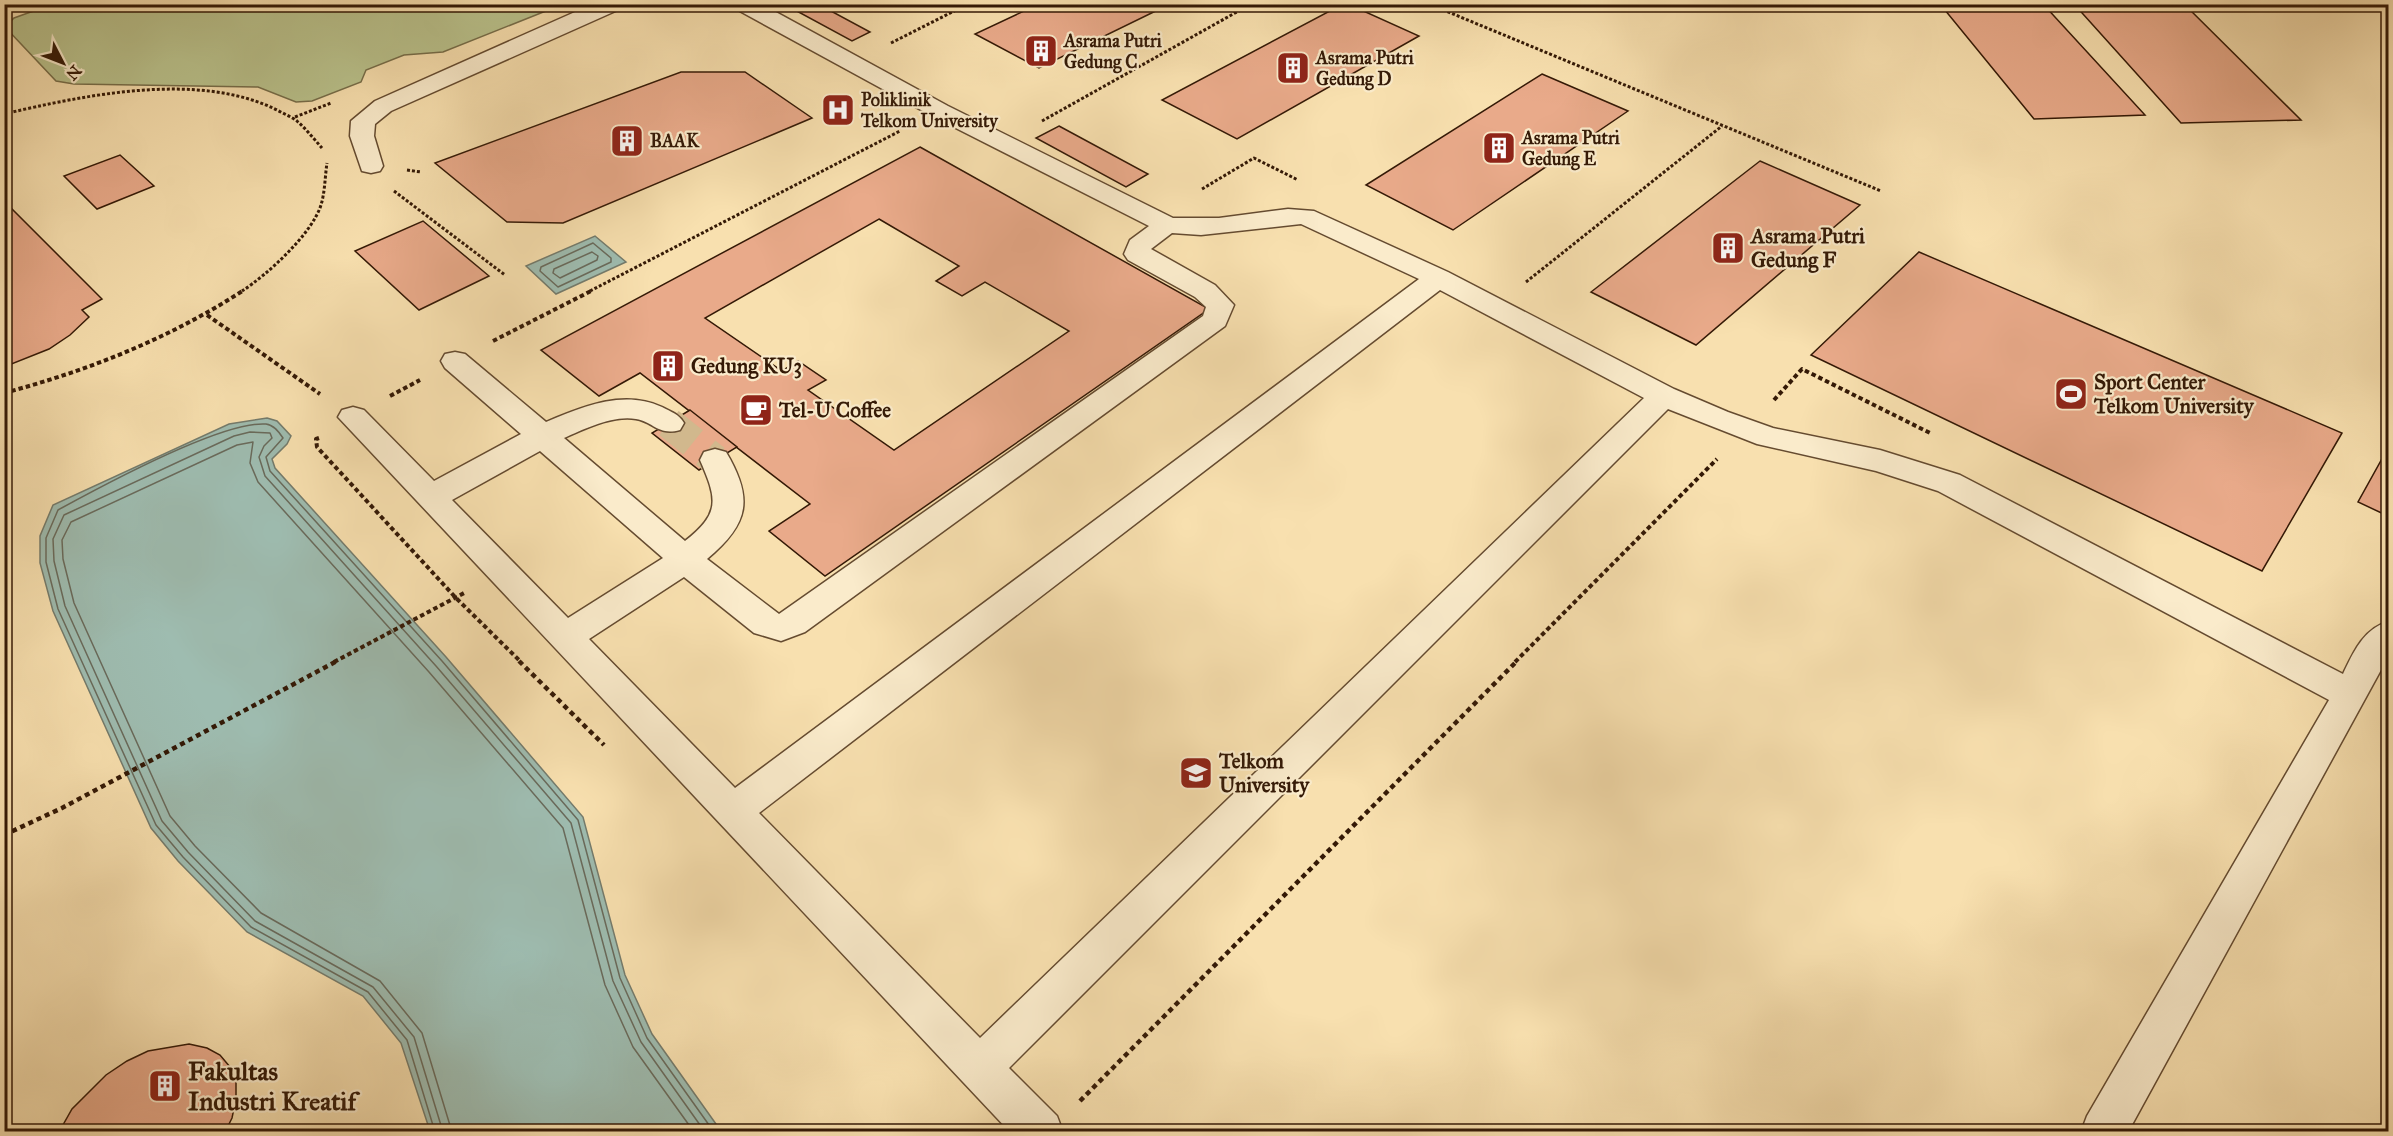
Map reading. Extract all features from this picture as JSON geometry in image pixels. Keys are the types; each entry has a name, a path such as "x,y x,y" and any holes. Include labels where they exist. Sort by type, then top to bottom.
{"lane":[{"path":"371,166 362,136 363,121 383,106 612,4"},
{"path":"744,4 940,111 1167,225 1192,227 1286,216 1305,216 1438,278 1664,396 1747,430 1808,447 1880,461 1949,483 2350,695"},
{"path":"455,361 685,559 766,624 781,628 792,623 1215,320 1220,305 1205,291 1137,254 1139,246 1167,225"},
{"path":"733,812 1438,278"},
{"path":"979,1068 1664,396"},
{"path":"431,497 542,436 594,413 607,410 640,409 669,423"},
{"path":"353,417 1041,1131"},
{"path":"565,637 685,559 717,533 728,514 724,481 715,460"},
{"path":"2103,1131 2350,695 2370,654 2388,635"}],"path":[{"path":"852,62 968,4"},
{"path":"1005,142 1251,4"},
{"path":"1429,4 1881,191"},
{"path":"4,114 60,101 114,93 158,90 215,93 264,103 295,117 315,136 324,154"},
{"path":"207,315 353,417 455,361 940,111"},
{"path":"1518,289 1723,126"},
{"path":"1194,194 1254,158 1306,184"},
{"path":"4,393 89,369 151,344 207,315 251,285 299,240 318,212 327,184 326,160"},
{"path":"371,166 397,195 505,275"},
{"path":"1075,1106 1747,430"},
{"path":"4,835 62,808 421,617 502,571"}],"green space":[{"path":"53,4 561,5 443,52 404,55 366,70 361,82 312,101 296,102 258,87 74,84 56,81 5,27 14,18"}],"water":[{"path":"595,236 626,262 556,294 526,266"},
{"path":"267,418 277,421 291,436 287,444 272,459 275,468 446,657 583,817 625,975 652,1034 721,1131 430,1131 401,1043 363,996 247,932 178,861 151,828 53,611 40,563 40,536 53,505 229,424"}],"building":[{"path":"803,4 818,4 870,32 852,41 793,9"},
{"name":"Asrama Putri Gedung C","path":"1039,4 1170,4 1039,68 975,34"},
{"name":"Asrama Putri Gedung D","path":"1343,4 1348,4 1419,36 1237,139 1162,100"},
{"path":"1940,4 2043,4 2145,115 2034,119"},
{"path":"2074,4 2184,4 2301,120 2181,123"},
{"name":"BAAK","path":"681,72 745,72 812,118 563,223 507,222 435,163"},
{"name":"Asrama Putri Gedung E","path":"1542,74 1628,111 1453,230 1366,185"},
{"path":"1059,126 1148,174 1126,187 1036,138"},
{"name":"Gedung KU3","path":"920,147 1209,309 825,576 769,531 810,504 640,373 599,396 541,350","holes":["879,219 959,266 936,281 962,296 985,282 1069,331 894,450 808,390 826,380 798,361 782,371 705,318"]},
{"path":"120,155 154,186 97,209 64,176"},
{"name":"Asrama Putri Gedung F","path":"1760,161 1860,205 1696,345 1591,292"},
{"path":"4,201 102,299 82,310 89,317 70,335 49,349 4,367"},
{"path":"423,221 489,276 419,310 355,251"},
{"name":"Sport Center Telkom University","path":"1919,252 2342,433 2262,571 1811,355"},
{"path":"690,410 737,447 699,470 652,433"},
{"path":"2388,448 2388,516 2358,502"},
{"name":"Fakultas Industri Kreatif","path":"189,1044 207,1048 220,1055 230,1067 236,1081 236,1099 232,1118 225,1132 59,1132 72,1109 106,1075 148,1051"}],"tunnel":[{"path":"669,423 715,460"}],"place":[{"name":"Asrama Putri Gedung C","path":"1041,51"},
{"name":"Asrama Putri Gedung D","path":"1293,68"},
{"name":"Poliklinik Telkom University","path":"838,110"},
{"name":"BAAK","path":"627,141"},
{"name":"Asrama Putri Gedung E","path":"1499,148"},
{"name":"Asrama Putri Gedung F","path":"1728,248"},
{"name":"Gedung KU3","path":"668,366"},
{"name":"Sport Center Telkom University","path":"2071,394"},
{"name":"Tel-U Coffee","path":"756,410"},
{"name":"Telkom University","path":"1196,773"},
{"name":"Fakultas Industri Kreatif","path":"165,1086"}]}
